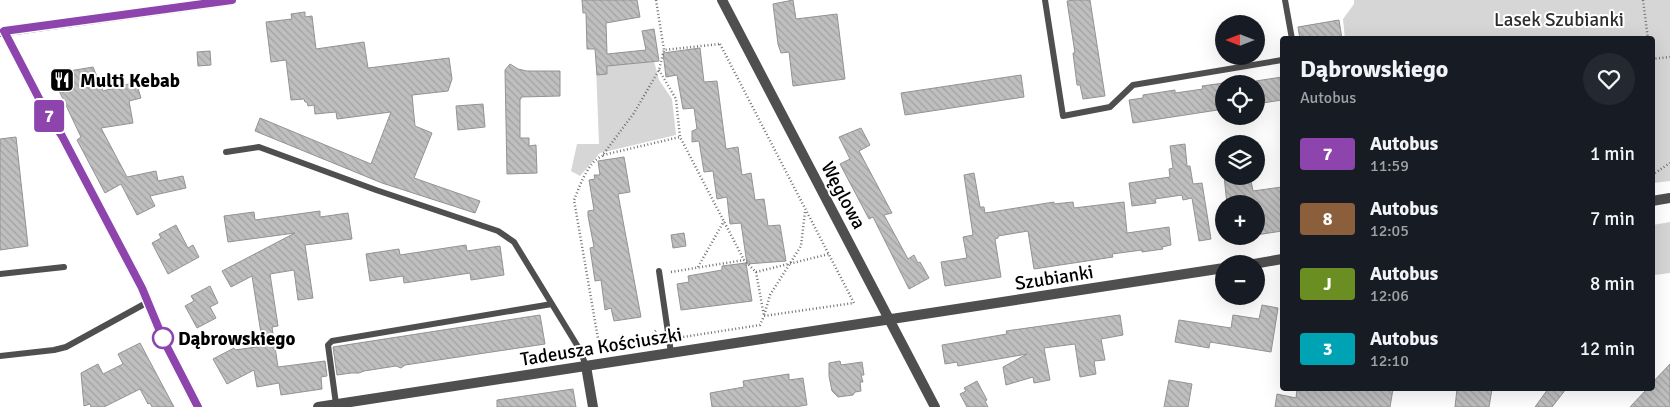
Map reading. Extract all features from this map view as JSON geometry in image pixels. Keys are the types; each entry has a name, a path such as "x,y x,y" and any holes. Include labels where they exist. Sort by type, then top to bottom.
{"street":[{"path":"198,407 164,341 142,288 62,136 45,110 2,32 167,5 232,0"},
{"name":"Węglowa","path":"722,0 935,407"},
{"path":"1655,200 1670,198"},
{"path":"1265,262 1280,259"},
{"name":"Szubianki","path":"889,319 1215,269"},
{"name":"Tadeusza Kościuszki","path":"318,407 889,319"},
{"path":"586,366 593,407"}],"lane":[{"path":"1045,0 1063,116 1110,108 1133,85 1280,60"},
{"path":"1285,0 1291,36"},
{"path":"226,152 259,147 376,190 498,231 514,242 580,350 586,366"},
{"path":"0,274 64,267"},
{"path":"659,271 671,353"},
{"path":"0,356 66,347 148,302"},
{"path":"336,404 328,345 332,341 552,304"}],"path":[{"path":"602,156 634,113 659,70 664,50 656,0"},
{"path":"1643,0 1648,36"},
{"path":"664,50 720,44 854,303 764,316"},
{"path":"1655,59 1670,57"},
{"path":"659,70 676,99 680,137 744,260 756,272 764,316"},
{"path":"680,137 598,158 591,166 574,200 600,350 760,325 770,295 801,246 806,210"},
{"path":"1655,173 1670,163"},
{"path":"698,267 724,221"},
{"path":"756,272 829,254"},
{"path":"662,286 671,272 744,260"}],"green space":[{"name":"Lasek Szubianki","path":"1354,0 1670,0 1670,181 1655,183 1655,36 1345,36 1343,19 1354,4"},
{"path":"654,61 659,80 672,99 676,135 600,153 580,176 571,171 577,144 599,144 596,66"},
{"path":"1670,222 1670,273 1655,275 1655,225"}],"building":[{"path":"582,0 637,0 640,17 606,23 607,54 646,50 642,31 654,29 659,61 607,66 607,74 597,75 595,49 587,49 586,13 583,13"},
{"path":"793,0 796,19 837,14 845,79 793,86 789,52 781,53 778,44 773,4"},
{"path":"1090,0 1105,96 1083,99 1080,85 1077,85 1073,53 1075,53 1067,1"},
{"path":"305,12 305,17 312,16 316,49 364,42 368,68 449,58 452,79 448,91 412,95 415,126 432,133 414,178 480,201 475,213 382,183 255,131 260,118 371,164 391,112 337,119 336,112 315,114 314,105 308,106 304,99 291,100 286,60 271,62 266,22 292,19 291,14"},
{"path":"1339,20 1342,36 1300,36 1298,27"},
{"path":"700,48 704,82 717,81 726,149 738,147 742,175 751,173 755,200 764,199 768,226 780,225 786,261 747,264 741,223 730,224 727,197 717,199 713,171 704,172 699,141 692,142 692,131 697,129 694,108 683,109 677,75 666,77 663,53"},
{"path":"210,51 211,65 198,66 197,52"},
{"path":"510,64 518,69 527,71 560,71 560,96 521,97 520,99 520,138 529,138 529,146 536,145 537,173 507,174 505,70"},
{"path":"93,67 103,91 136,82 141,98 129,101 133,123 101,128 127,177 156,171 158,181 183,176 186,188 150,196 155,206 137,215 121,184 105,193 77,140 81,137 53,78 57,73"},
{"path":"1021,75 1024,97 905,115 901,93"},
{"path":"1280,77 1280,100 1265,103 1265,80"},
{"path":"1215,84 1215,110 1133,123 1129,100 1143,98 1143,95 1175,90 1175,93 1203,89 1202,86"},
{"path":"483,104 485,127 458,130 456,106"},
{"path":"861,128 870,145 859,151 892,213 884,215 908,259 914,255 929,278 909,289 873,217 869,219 840,164 850,159 839,137"},
{"path":"16,137 28,246 0,250 0,139"},
{"path":"1185,144 1187,166 1190,166 1193,184 1202,183 1211,239 1199,241 1192,198 1183,200 1182,195 1155,199 1156,203 1132,206 1129,183 1170,177 1169,169 1173,168 1170,146"},
{"path":"624,157 630,192 618,194 641,317 614,321 611,308 605,310 601,280 595,281 590,248 594,247 588,216 588,211 594,210 589,180 595,179 594,175 600,175 598,161"},
{"path":"974,173 980,207 984,207 985,213 1054,202 1054,204 1073,202 1074,208 1124,202 1127,233 1169,227 1171,245 1162,247 1163,249 1112,254 1113,257 1034,269 1028,231 998,236 995,239 1001,277 945,286 941,262 967,258 963,237 973,235 964,175"},
{"path":"1225,185 1252,185 1253,191 1280,187 1280,231 1265,234 1265,195 1226,195"},
{"path":"320,211 320,217 348,213 352,239 305,245 313,298 298,300 294,270 270,274 278,326 272,327 278,367 325,361 327,376 321,377 322,389 281,395 279,383 257,387 254,370 227,384 213,359 234,348 235,350 263,346 252,276 231,287 222,271 295,233 228,242 224,216 254,212 255,220"},
{"path":"176,225 188,248 193,245 199,257 168,274 152,243 161,238 159,234"},
{"path":"684,233 686,246 673,248 671,235"},
{"path":"466,245 467,251 500,246 504,275 471,280 470,273 404,283 403,276 370,281 366,254 399,249 400,255"},
{"path":"746,263 752,301 681,310 677,284 689,282 688,276 722,270 722,266"},
{"path":"210,286 218,303 210,307 216,318 197,328 185,306 194,301 191,296"},
{"path":"1262,305 1278,308 1271,352 1210,342 1209,348 1175,342 1179,320 1231,328 1233,315 1259,319"},
{"path":"540,315 545,344 405,365 401,368 396,366 337,375 333,347"},
{"path":"1120,315 1123,335 1101,339 1105,360 1094,361 1096,374 1080,377 1075,344 1044,348 1050,380 1034,383 1033,377 1006,385 1003,367 1027,354 958,366 957,362 945,364 942,345 1007,334 1006,331"},
{"path":"140,343 174,407 152,407 150,403 148,404 140,389 104,407 91,407 90,404 84,406 81,373 98,364 103,374 123,364 118,354"},
{"path":"840,361 841,365 862,362 864,375 861,375 863,382 860,382 861,391 855,392 853,395 838,397 832,391 829,363"},
{"path":"1670,364 1670,407 1630,407 1645,391 1655,391 1655,380"},
{"path":"789,374 789,380 803,378 807,405 794,407 712,407 710,393 744,387 743,381"},
{"path":"1169,380 1192,384 1188,407 1164,407"},
{"path":"977,381 987,400 985,401 988,407 967,407 960,394 966,391 964,388"},
{"path":"573,389 576,407 497,407 497,400"},
{"path":"1297,391 1393,391 1390,407 1275,407 1277,394 1296,398"},
{"path":"1457,391 1492,391 1489,407 1455,407"},
{"path":"1547,391 1564,391 1552,407 1535,407"}],"bus line":[{"name":"7","path":"198,407 164,341 142,288 4,31 232,0"}],"place":[{"name":"Multi Kebab","path":"62,80"},
{"name":"Dąbrowskiego","path":"163,338"}]}
